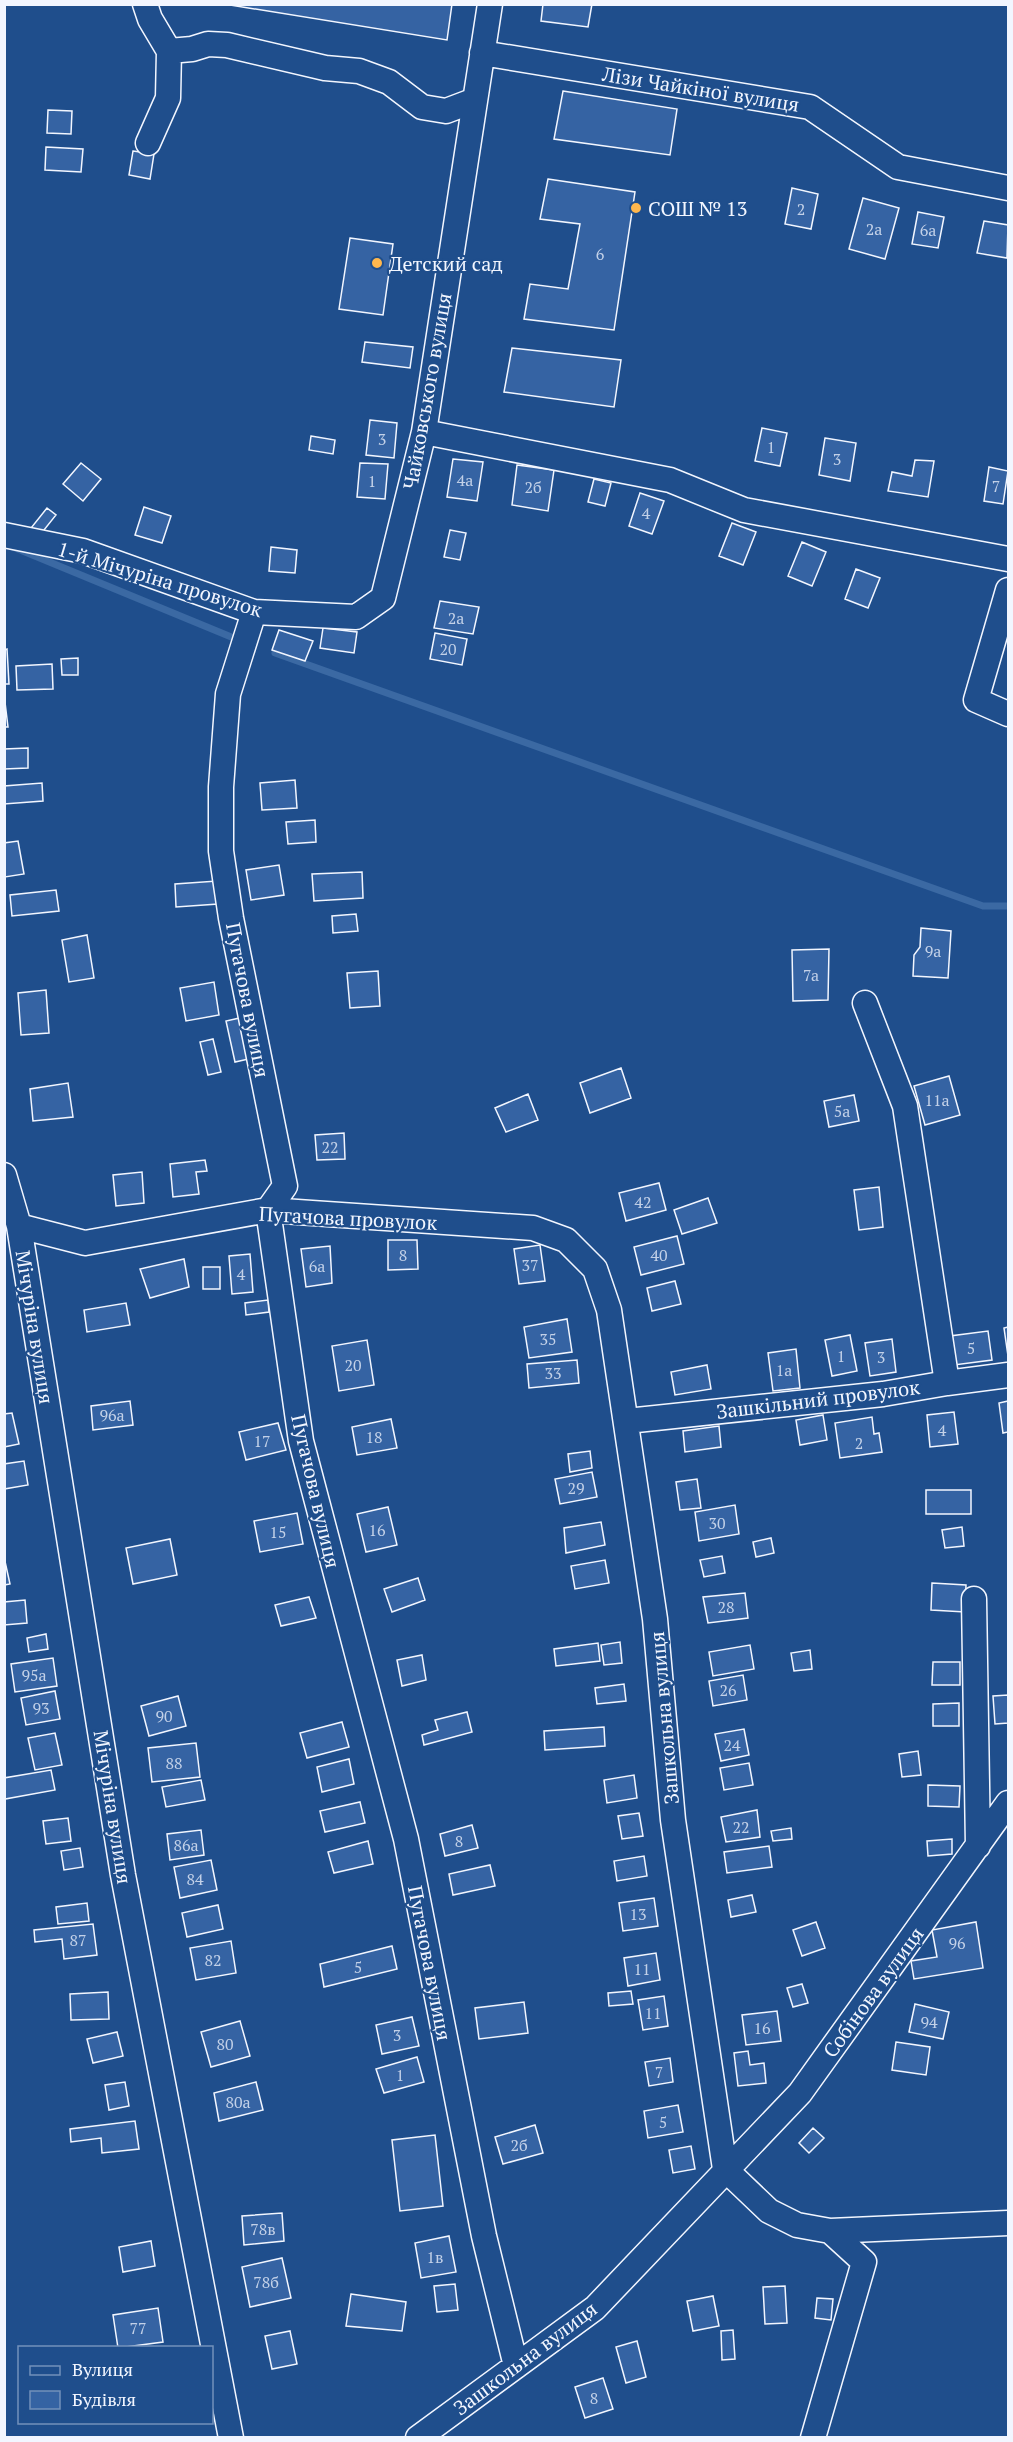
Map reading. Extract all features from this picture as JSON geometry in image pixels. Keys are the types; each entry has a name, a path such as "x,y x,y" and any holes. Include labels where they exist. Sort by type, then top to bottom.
{"street":[{"path":"145,4 150,19 169,51 168,98 148,143"},
{"name":"Чайковського вулиця","path":"383,598 424,432 490,4"},
{"path":"169,51 192,49 208,44 227,45 325,68 359,71 388,82 422,107 446,111 475,100"},
{"name":"Лізи Чайкіної вулиця","path":"482,53 810,106 898,167 1008,188"},
{"path":"424,432 670,480 744,510 1008,559"},
{"name":"1-й Мічуріна провулок","path":"4,535 83,551 254,612 356,618 383,598"},
{"path":"1008,590 976,700 1008,714"},
{"name":"Пугачова вулиця","path":"254,612 228,694 221,787 221,851 231,918 285,1186 268,1210 301,1441 406,1839 484,2236 516,2366"},
{"path":"864,1003 905,1106 947,1383"},
{"name":"Мічуріна вулиця","path":"4,1174 19,1226 123,1875 231,2438"},
{"name":"Пугачова провулок","path":"19,1226 85,1243 268,1210 532,1228 566,1240 595,1269"},
{"name":"Зашкольна вулиця","path":"418,2438 595,2308 725,2169 673,1820 655,1619 627,1421 609,1310 595,1269"},
{"name":"Зашкільний провулок","path":"627,1421 883,1394 1008,1375"},
{"path":"974,1599 978,1846"},
{"name":"Собінова вулиця","path":"725,2169 800,2093 1008,1803"},
{"path":"725,2169 769,2211 796,2225 830,2230 1008,2223"},
{"path":"813,2438 864,2262 830,2230"}],"building":[{"path":"224,4 452,4 447,40"},
{"path":"543,4 592,4 588,27 541,21"},
{"path":"563,91 677,109 670,155 554,139"},
{"path":"48,110 72,111 71,134 47,133"},
{"path":"46,147 83,149 81,172 45,170"},
{"path":"133,151 154,154 150,179 129,175"},
{"path":"548,179 635,192 614,330 524,319 530,284 568,289 580,224 540,219"},
{"path":"792,188 818,194 811,229 785,224"},
{"path":"863,198 899,208 885,259 849,249"},
{"path":"918,212 944,217 938,248 912,244"},
{"path":"984,221 1008,225 1007,258 977,253"},
{"path":"350,238 393,244 383,315 339,309"},
{"path":"365,342 413,347 410,368 362,362"},
{"path":"512,348 621,360 614,407 504,392"},
{"path":"370,420 397,423 394,458 366,455"},
{"path":"762,428 787,433 780,466 755,461"},
{"path":"311,436 335,440 333,454 309,450"},
{"path":"825,438 856,443 850,481 819,475"},
{"path":"453,459 483,462 477,501 447,497"},
{"path":"915,460 934,461 928,497 888,491 892,472 912,476"},
{"path":"81,463 101,479 83,501 63,484"},
{"path":"360,463 388,464 385,499 357,497"},
{"path":"517,465 554,470 548,511 512,505"},
{"path":"989,467 1008,471 1003,504 984,501"},
{"path":"594,479 611,483 605,506 588,502"},
{"path":"640,493 664,501 652,534 629,526"},
{"path":"144,507 171,516 162,543 135,535"},
{"path":"47,508 56,515 40,535 31,528"},
{"path":"732,523 756,532 743,565 719,556"},
{"path":"450,530 466,533 460,560 444,557"},
{"path":"802,542 826,552 812,586 788,576"},
{"path":"271,547 297,550 295,573 269,571"},
{"path":"856,569 880,578 868,608 845,599"},
{"path":"440,601 479,607 473,634 434,628"},
{"path":"323,628 357,632 354,653 320,648"},
{"path":"279,630 313,641 305,661 272,650"},
{"path":"435,633 467,639 462,665 430,659"},
{"path":"7,649 9,684 4,684 4,650"},
{"path":"78,658 78,675 62,675 61,659"},
{"path":"52,664 53,689 17,690 16,666"},
{"path":"4,694 8,727 4,727"},
{"path":"28,748 28,768 4,769 4,749"},
{"path":"295,780 297,808 262,810 260,783"},
{"path":"42,783 43,801 4,804 4,786"},
{"path":"315,820 316,842 288,844 286,822"},
{"path":"18,841 24,874 5,877 4,843"},
{"path":"279,865 284,895 251,900 246,870"},
{"path":"362,872 363,898 314,901 312,874"},
{"path":"217,881 218,904 176,907 175,884"},
{"path":"56,890 59,911 12,916 10,895"},
{"path":"356,914 358,931 333,933 332,916"},
{"path":"921,928 951,931 948,978 913,976 914,955 920,947"},
{"path":"87,935 94,978 69,982 62,940"},
{"path":"829,949 828,1000 793,1001 792,950"},
{"path":"378,971 380,1006 350,1008 347,973"},
{"path":"214,982 219,1015 186,1021 180,988"},
{"path":"46,990 49,1033 21,1035 18,993"},
{"path":"244,1017 253,1058 235,1062 226,1021"},
{"path":"213,1039 221,1072 208,1075 200,1042"},
{"path":"621,1068 631,1098 590,1113 580,1083"},
{"path":"949,1076 960,1115 925,1125 914,1086"},
{"path":"68,1083 73,1117 33,1121 30,1089"},
{"path":"528,1094 538,1120 506,1132 495,1108"},
{"path":"854,1095 859,1121 829,1127 824,1101"},
{"path":"344,1133 345,1159 317,1160 315,1135"},
{"path":"205,1160 207,1171 196,1172 199,1194 173,1197 170,1164"},
{"path":"142,1172 144,1203 116,1206 113,1175"},
{"path":"659,1183 666,1210 626,1221 619,1193"},
{"path":"879,1187 883,1227 859,1230 854,1190"},
{"path":"708,1198 717,1223 682,1234 674,1210"},
{"path":"677,1236 684,1264 641,1275 634,1247"},
{"path":"388,1240 417,1240 418,1269 388,1270"},
{"path":"540,1245 545,1281 519,1284 514,1249"},
{"path":"330,1246 332,1283 306,1287 301,1249"},
{"path":"250,1254 253,1292 232,1294 229,1256"},
{"path":"184,1259 189,1287 150,1298 140,1269"},
{"path":"203,1267 220,1267 220,1289 203,1289"},
{"path":"675,1281 681,1304 652,1311 647,1288"},
{"path":"268,1300 269,1312 246,1315 245,1303"},
{"path":"126,1303 130,1325 87,1332 84,1310"},
{"path":"567,1319 572,1352 529,1358 524,1327"},
{"path":"1008,1327 1008,1356 1004,1328"},
{"path":"988,1331 992,1360 954,1365 950,1336"},
{"path":"850,1335 857,1371 832,1376 825,1340"},
{"path":"892,1339 896,1372 870,1376 865,1343"},
{"path":"367,1340 374,1385 339,1391 332,1346"},
{"path":"796,1349 800,1388 773,1391 768,1353"},
{"path":"577,1360 579,1383 529,1388 527,1364"},
{"path":"707,1365 711,1389 675,1395 671,1372"},
{"path":"130,1401 133,1425 93,1430 91,1406"},
{"path":"1008,1401 1008,1432 1003,1433 999,1403"},
{"path":"954,1412 958,1444 930,1447 927,1415"},
{"path":"12,1413 19,1444 4,1447 4,1414"},
{"path":"823,1415 827,1440 800,1445 796,1420"},
{"path":"872,1417 874,1434 879,1433 882,1452 840,1458 835,1423"},
{"path":"391,1419 397,1448 357,1455 352,1427"},
{"path":"278,1423 286,1450 246,1460 239,1432"},
{"path":"719,1426 721,1447 685,1452 683,1431"},
{"path":"590,1451 592,1468 570,1472 568,1454"},
{"path":"24,1461 28,1485 4,1489 4,1464"},
{"path":"592,1472 597,1497 560,1504 555,1479"},
{"path":"697,1479 701,1508 680,1510 676,1482"},
{"path":"926,1490 971,1490 971,1514 926,1514"},
{"path":"735,1505 739,1534 699,1541 695,1512"},
{"path":"388,1507 397,1545 366,1552 357,1514"},
{"path":"297,1513 303,1544 260,1552 254,1521"},
{"path":"601,1522 605,1545 566,1553 564,1528"},
{"path":"962,1527 964,1546 945,1548 942,1530"},
{"path":"771,1538 774,1553 756,1557 753,1542"},
{"path":"170,1539 177,1575 133,1584 126,1548"},
{"path":"722,1556 725,1573 704,1577 700,1560"},
{"path":"4,1557 10,1584 4,1585"},
{"path":"605,1560 609,1583 575,1589 571,1566"},
{"path":"418,1578 425,1600 392,1612 384,1589"},
{"path":"932,1583 966,1585 965,1612 931,1610"},
{"path":"745,1593 748,1618 708,1623 703,1597"},
{"path":"309,1597 316,1618 281,1626 275,1605"},
{"path":"25,1600 27,1623 4,1625 4,1602"},
{"path":"46,1634 48,1649 29,1652 27,1638"},
{"path":"620,1642 622,1663 604,1665 601,1645"},
{"path":"598,1643 600,1661 556,1666 554,1649"},
{"path":"750,1645 754,1669 713,1676 709,1652"},
{"path":"810,1650 812,1669 794,1671 791,1653"},
{"path":"422,1655 426,1680 402,1686 397,1660"},
{"path":"53,1658 57,1686 15,1692 11,1664"},
{"path":"933,1662 960,1662 960,1685 932,1685"},
{"path":"743,1675 747,1700 713,1706 709,1681"},
{"path":"624,1684 626,1701 597,1704 595,1688"},
{"path":"55,1691 60,1719 26,1725 21,1698"},
{"path":"1008,1695 1008,1723 995,1724 993,1696"},
{"path":"178,1696 186,1726 149,1736 141,1706"},
{"path":"959,1703 959,1726 933,1726 933,1704"},
{"path":"467,1712 472,1732 424,1745 422,1735 438,1730 435,1720"},
{"path":"342,1722 349,1747 307,1758 300,1733"},
{"path":"604,1727 605,1746 545,1750 544,1731"},
{"path":"744,1729 749,1755 721,1761 715,1734"},
{"path":"55,1733 62,1765 35,1770 28,1738"},
{"path":"196,1743 200,1777 152,1782 148,1748"},
{"path":"918,1751 921,1775 902,1777 899,1754"},
{"path":"349,1759 354,1784 322,1792 317,1767"},
{"path":"749,1763 753,1785 724,1790 720,1768"},
{"path":"51,1770 55,1790 5,1799 4,1778"},
{"path":"634,1775 637,1798 607,1803 604,1780"},
{"path":"201,1780 205,1800 166,1807 162,1787"},
{"path":"928,1785 960,1786 959,1807 928,1806"},
{"path":"360,1802 365,1823 325,1832 320,1811"},
{"path":"757,1810 760,1837 726,1842 721,1817"},
{"path":"639,1813 643,1836 622,1839 618,1816"},
{"path":"68,1818 71,1841 46,1844 43,1821"},
{"path":"472,1825 478,1848 445,1856 440,1834"},
{"path":"791,1828 792,1839 773,1841 771,1831"},
{"path":"201,1830 204,1855 170,1860 167,1834"},
{"path":"952,1839 952,1854 928,1856 927,1841"},
{"path":"368,1841 373,1864 334,1873 328,1852"},
{"path":"769,1846 772,1867 727,1873 724,1852"},
{"path":"80,1848 83,1867 64,1870 61,1851"},
{"path":"644,1856 647,1876 617,1881 614,1861"},
{"path":"211,1860 217,1890 180,1898 174,1867"},
{"path":"490,1865 495,1886 453,1895 449,1874"},
{"path":"752,1895 756,1912 731,1917 728,1900"},
{"path":"654,1898 658,1926 623,1931 619,1903"},
{"path":"87,1903 89,1921 58,1924 56,1907"},
{"path":"218,1905 223,1929 187,1937 182,1913"},
{"path":"816,1922 825,1948 802,1956 793,1930"},
{"path":"976,1922 983,1968 914,1979 911,1961 937,1957 932,1930"},
{"path":"93,1924 97,1955 64,1959 62,1939 35,1942 34,1930"},
{"path":"231,1941 236,1973 196,1980 190,1948"},
{"path":"392,1946 397,1969 324,1987 320,1964"},
{"path":"656,1953 660,1980 628,1986 624,1958"},
{"path":"802,1984 808,2003 793,2007 787,1988"},
{"path":"631,1991 633,2004 609,2006 608,1993"},
{"path":"108,1992 109,2019 71,2020 70,1994"},
{"path":"664,1996 668,2026 643,2030 638,2000"},
{"path":"524,2002 528,2033 479,2039 475,2008"},
{"path":"915,2004 949,2012 943,2039 909,2032"},
{"path":"777,2011 781,2041 746,2045 742,2015"},
{"path":"412,2017 419,2046 382,2054 376,2025"},
{"path":"240,2021 250,2056 211,2067 201,2032"},
{"path":"117,2032 123,2056 93,2063 87,2039"},
{"path":"896,2042 930,2047 926,2075 892,2070"},
{"path":"748,2051 750,2065 764,2063 766,2083 738,2086 734,2053"},
{"path":"417,2057 424,2082 384,2093 376,2069"},
{"path":"670,2058 673,2082 649,2086 645,2062"},
{"path":"125,2082 129,2106 109,2110 105,2085"},
{"path":"256,2082 263,2110 219,2121 214,2093"},
{"path":"678,2105 683,2132 648,2138 644,2111"},
{"path":"135,2121 139,2149 102,2153 101,2138 71,2142 70,2129"},
{"path":"535,2125 543,2153 503,2164 495,2137"},
{"path":"813,2128 824,2138 809,2153 799,2143"},
{"path":"435,2135 443,2206 400,2211 392,2140"},
{"path":"691,2146 695,2169 673,2173 669,2150"},
{"path":"282,2213 284,2241 244,2245 242,2216"},
{"path":"449,2236 456,2272 421,2278 415,2243"},
{"path":"151,2241 155,2266 123,2272 119,2247"},
{"path":"282,2258 291,2298 250,2307 242,2267"},
{"path":"455,2284 458,2310 437,2312 434,2286"},
{"path":"785,2286 787,2323 765,2324 763,2287"},
{"path":"351,2294 406,2302 402,2331 346,2326"},
{"path":"713,2296 719,2326 693,2331 687,2301"},
{"path":"817,2298 833,2299 831,2320 815,2318"},
{"path":"158,2308 163,2342 118,2346 113,2315"},
{"path":"733,2330 735,2359 722,2360 721,2331"},
{"path":"290,2331 297,2364 272,2369 265,2336"},
{"path":"637,2341 646,2377 626,2383 616,2347"},
{"path":"603,2378 613,2409 585,2418 575,2387"}],"waterway":[{"path":"13,547 241,641"},
{"path":"275,653 983,906 1008,906"}],"place":[{"name":"СОШ № 13","path":"636,208"},
{"name":"Детский сад","path":"377,263"}]}
